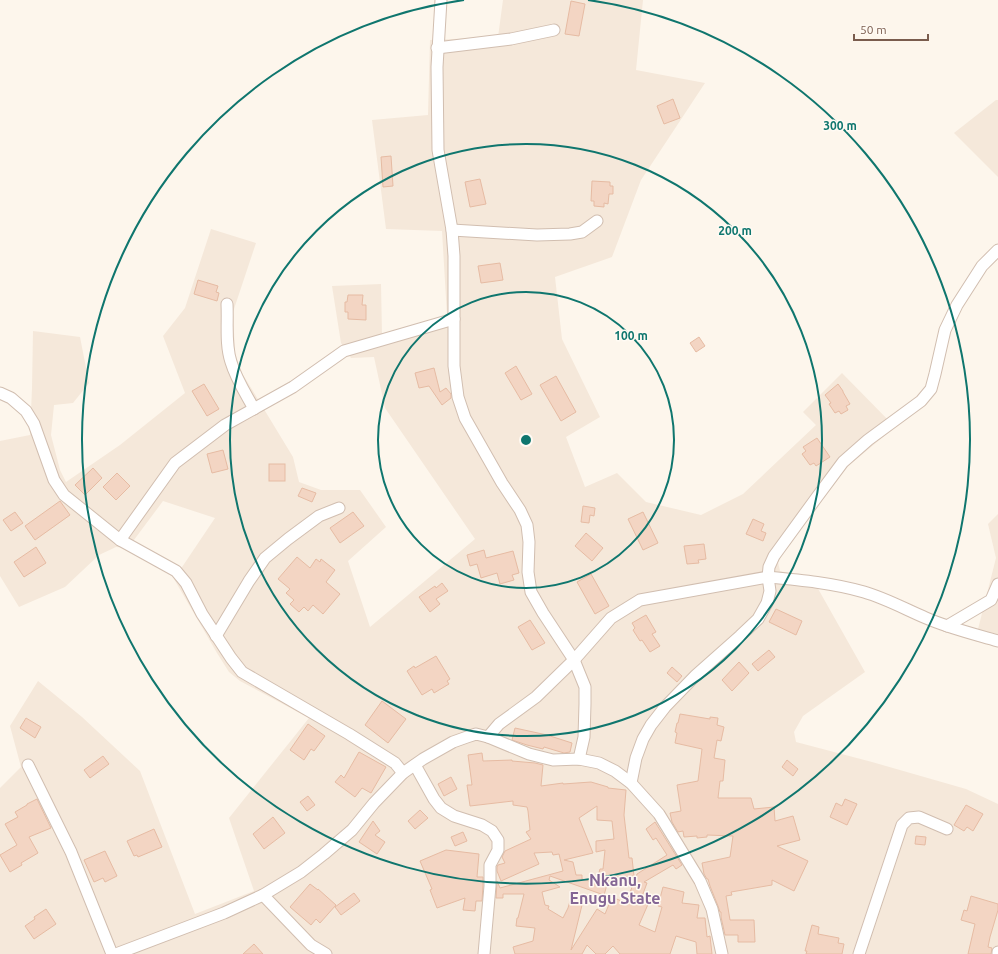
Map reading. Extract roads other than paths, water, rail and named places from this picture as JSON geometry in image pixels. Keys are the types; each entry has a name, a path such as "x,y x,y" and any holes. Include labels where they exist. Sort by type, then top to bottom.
{"street":[{"path":"441,0 437,48 438,150 452,230 454,256 454,366 458,397 469,425 502,483 520,510 527,525 529,542 528,572 531,592 574,660 585,687 586,704 584,737 579,759"},
{"path":"437,48 511,39 554,30"},
{"path":"452,230 537,235 570,234 582,232 597,221"},
{"path":"631,782 636,758 650,724 696,675 758,619 770,591 768,577 769,567 774,556 843,462 868,440 921,401 931,389 945,330 954,311 982,266 998,250"},
{"path":"227,304 228,350 231,363 254,409"},
{"path":"120,540 175,463 225,425 293,387 344,351 454,319"},
{"path":"0,393 11,398 26,411 34,424 54,480 64,495 120,540 176,571 186,583 202,614 216,636 242,672 349,734 395,763 403,773"},
{"path":"216,636 249,580 265,558 319,516 339,508"},
{"path":"488,737 499,724 536,697 574,660 611,618 640,600 768,577 836,586 865,592 947,626 998,641"},
{"path":"947,626 991,600 998,584"},
{"path":"116,954 224,913 263,895 301,872 352,830 374,803 403,773 453,742 476,734 488,737 529,754 553,760 579,759 600,763 616,771 631,782 659,814 700,881 712,909 722,954"},
{"path":"28,765 71,852 112,954"},
{"path":"415,765 434,799 441,808 454,816 482,824 492,831 498,840 498,850 490,865 490,886 484,954"},
{"path":"859,954 902,825 909,818 919,817 947,829"},
{"path":"263,895 310,944 326,954"}],"district":[{"name":"Nkanu, Enugu State","path":"615,889"}]}
